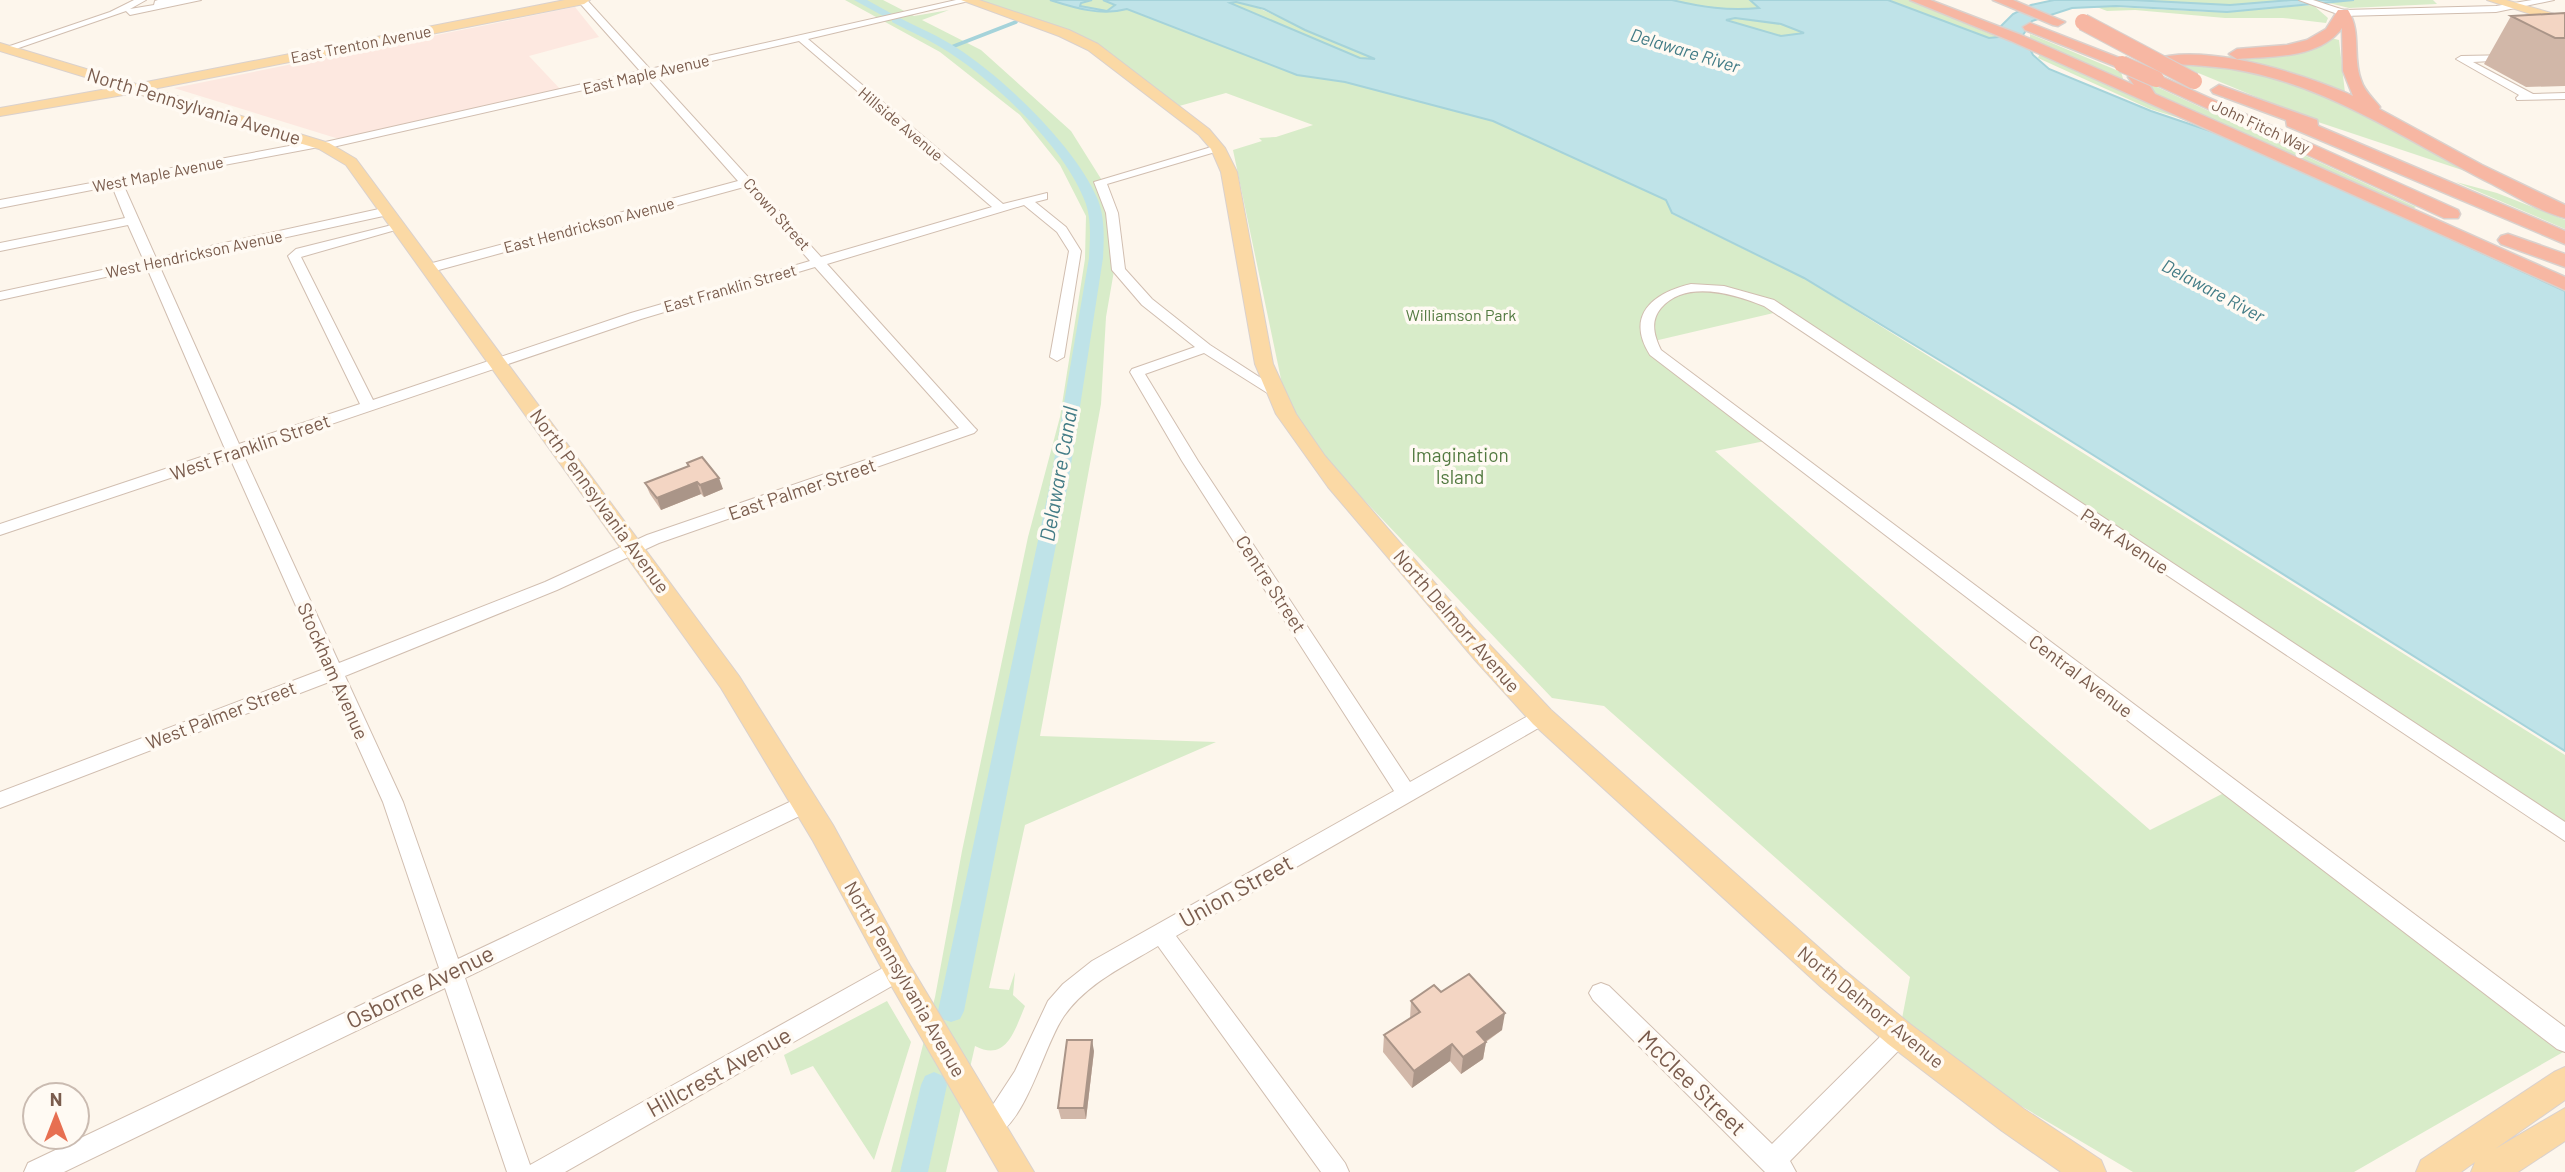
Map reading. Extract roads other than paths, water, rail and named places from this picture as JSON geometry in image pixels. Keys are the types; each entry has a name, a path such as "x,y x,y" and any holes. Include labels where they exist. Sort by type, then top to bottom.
{"highway":[{"path":"1917,0 1973,14 2051,55 2565,284"},
{"name":"John Fitch Way","path":"1951,0 1973,14 2065,41 2122,64 2163,67 2508,240 2565,264"},
{"path":"2000,0 2062,18 2199,83 2345,136 2538,200"},
{"path":"2035,0 2062,18"},
{"path":"2163,67 2297,47 2331,33 2335,10"},
{"path":"2335,10 2349,23 2350,77 2353,86 2381,115"},
{"path":"2084,28 2199,83 2565,238"},
{"path":"2176,111 2145,92 2136,77 2149,65 2163,67 2229,62 2275,71 2313,83 2381,115 2444,152 2565,212"}],"main road":[{"name":"East Trenton Avenue","path":"0,112 138,89 582,0"},
{"name":"North Delmorr Avenue","path":"967,0 1064,33 1093,47 1202,131 1218,148 1229,172 1262,353 1274,391 1304,442 1498,671 1542,718 1822,970 1899,1034 2013,1120 2089,1172"},
{"path":"2493,0 2513,8 2565,19"},
{"name":"North Pennsylvania Avenue","path":"3,48 320,145 351,162 730,682 805,803 898,971 1017,1172"},
{"path":"2433,1172 2565,1082"},
{"path":"2488,1172 2565,1123"}],"street":[{"path":"99,19 144,0 169,5"},
{"path":"3,48 99,19 196,0"},
{"name":"Crown Street","path":"582,0 820,261 969,430"},
{"name":"East Maple Avenue","path":"320,145 967,0"},
{"path":"2305,0 2335,10 2513,8 2549,0"},
{"name":"Hillside Avenue","path":"802,38 1001,209"},
{"path":"2526,57 2461,59 2532,98"},
{"path":"2518,98 2565,96"},
{"name":"West Maple Avenue","path":"0,204 320,145"},
{"path":"1218,148 1100,181 1112,213 1119,270 1147,302 1205,348 1274,391"},
{"name":"Stockham Avenue","path":"116,182 234,452 393,802 520,1172"},
{"name":"East Hendrickson Avenue","path":"430,268 748,182"},
{"name":"East Franklin Street","path":"499,363 658,309 1043,196"},
{"path":"1026,201 1060,228 1071,240 1075,251 1057,357"},
{"path":"369,407 294,256 394,219"},
{"name":"West Hendrickson Avenue","path":"0,296 308,229 394,219"},
{"path":"0,247 133,220"},
{"path":"308,229 315,248"},
{"name":"Park Avenue","path":"1671,294 1698,289 1726,290 1754,297 1782,310 2565,833"},
{"name":"Central Avenue","path":"1671,294 1655,306 1647,323 1649,342 1655,352 2565,1041"},
{"name":"Centre Street","path":"1205,348 1137,372 1190,461 1407,794"},
{"name":"West Franklin Street","path":"0,530 499,363"},
{"name":"East Palmer Street","path":"635,549 653,539 969,430"},
{"name":"West Palmer Street","path":"0,800 333,673 635,549"},
{"name":"Union Street","path":"990,1126 1013,1098 1028,1069 1042,1031 1057,1007 1076,985 1161,933 1542,718"},
{"name":"Osborne Avenue","path":"37,1172 805,803"},
{"path":"1161,933 1336,1172"},
{"name":"Hillcrest Avenue","path":"540,1172 898,971"},
{"name":"McClee Street","path":"1601,993 1778,1166"},
{"path":"1778,1166 1899,1034"}],"water":[{"name":"Delaware River","path":"1050,0 1092,0 1081,3 1080,6 1107,11 1115,5 1103,0 1672,0 1736,9 1759,8 1750,0 1888,0 1989,38 1998,37 2001,26 2013,14 2031,5 2054,0 2132,0 2230,5 2291,0 2354,0 2227,12 2116,6 2072,8 2032,21 2023,35 2033,55 2049,69 2151,111 2228,137 2565,291 2565,751 2015,406 1804,278 1672,213 1666,200 1493,121 1345,82 1297,75 1127,9 1108,12 1098,11","holes":["1230,3 1264,9 1305,30 1375,59 1360,58","1735,18 1781,24 1804,33 1781,36 1726,20"]}],"waterway":[{"name":"Delaware Canal","path":"859,0 889,15"},
{"name":"Delaware Canal","path":"896,20 970,62 1031,118 1051,139 1082,181 1091,199 1097,228 1096,258 1059,484 951,1011"},
{"path":"949,48 1016,22"},
{"name":"Delaware Canal","path":"914,1172 934,1085"}],"park label":[{"name":"Williamson Park","path":"1461,315"},
{"name":"Imagination Island","path":"1460,466"}]}
